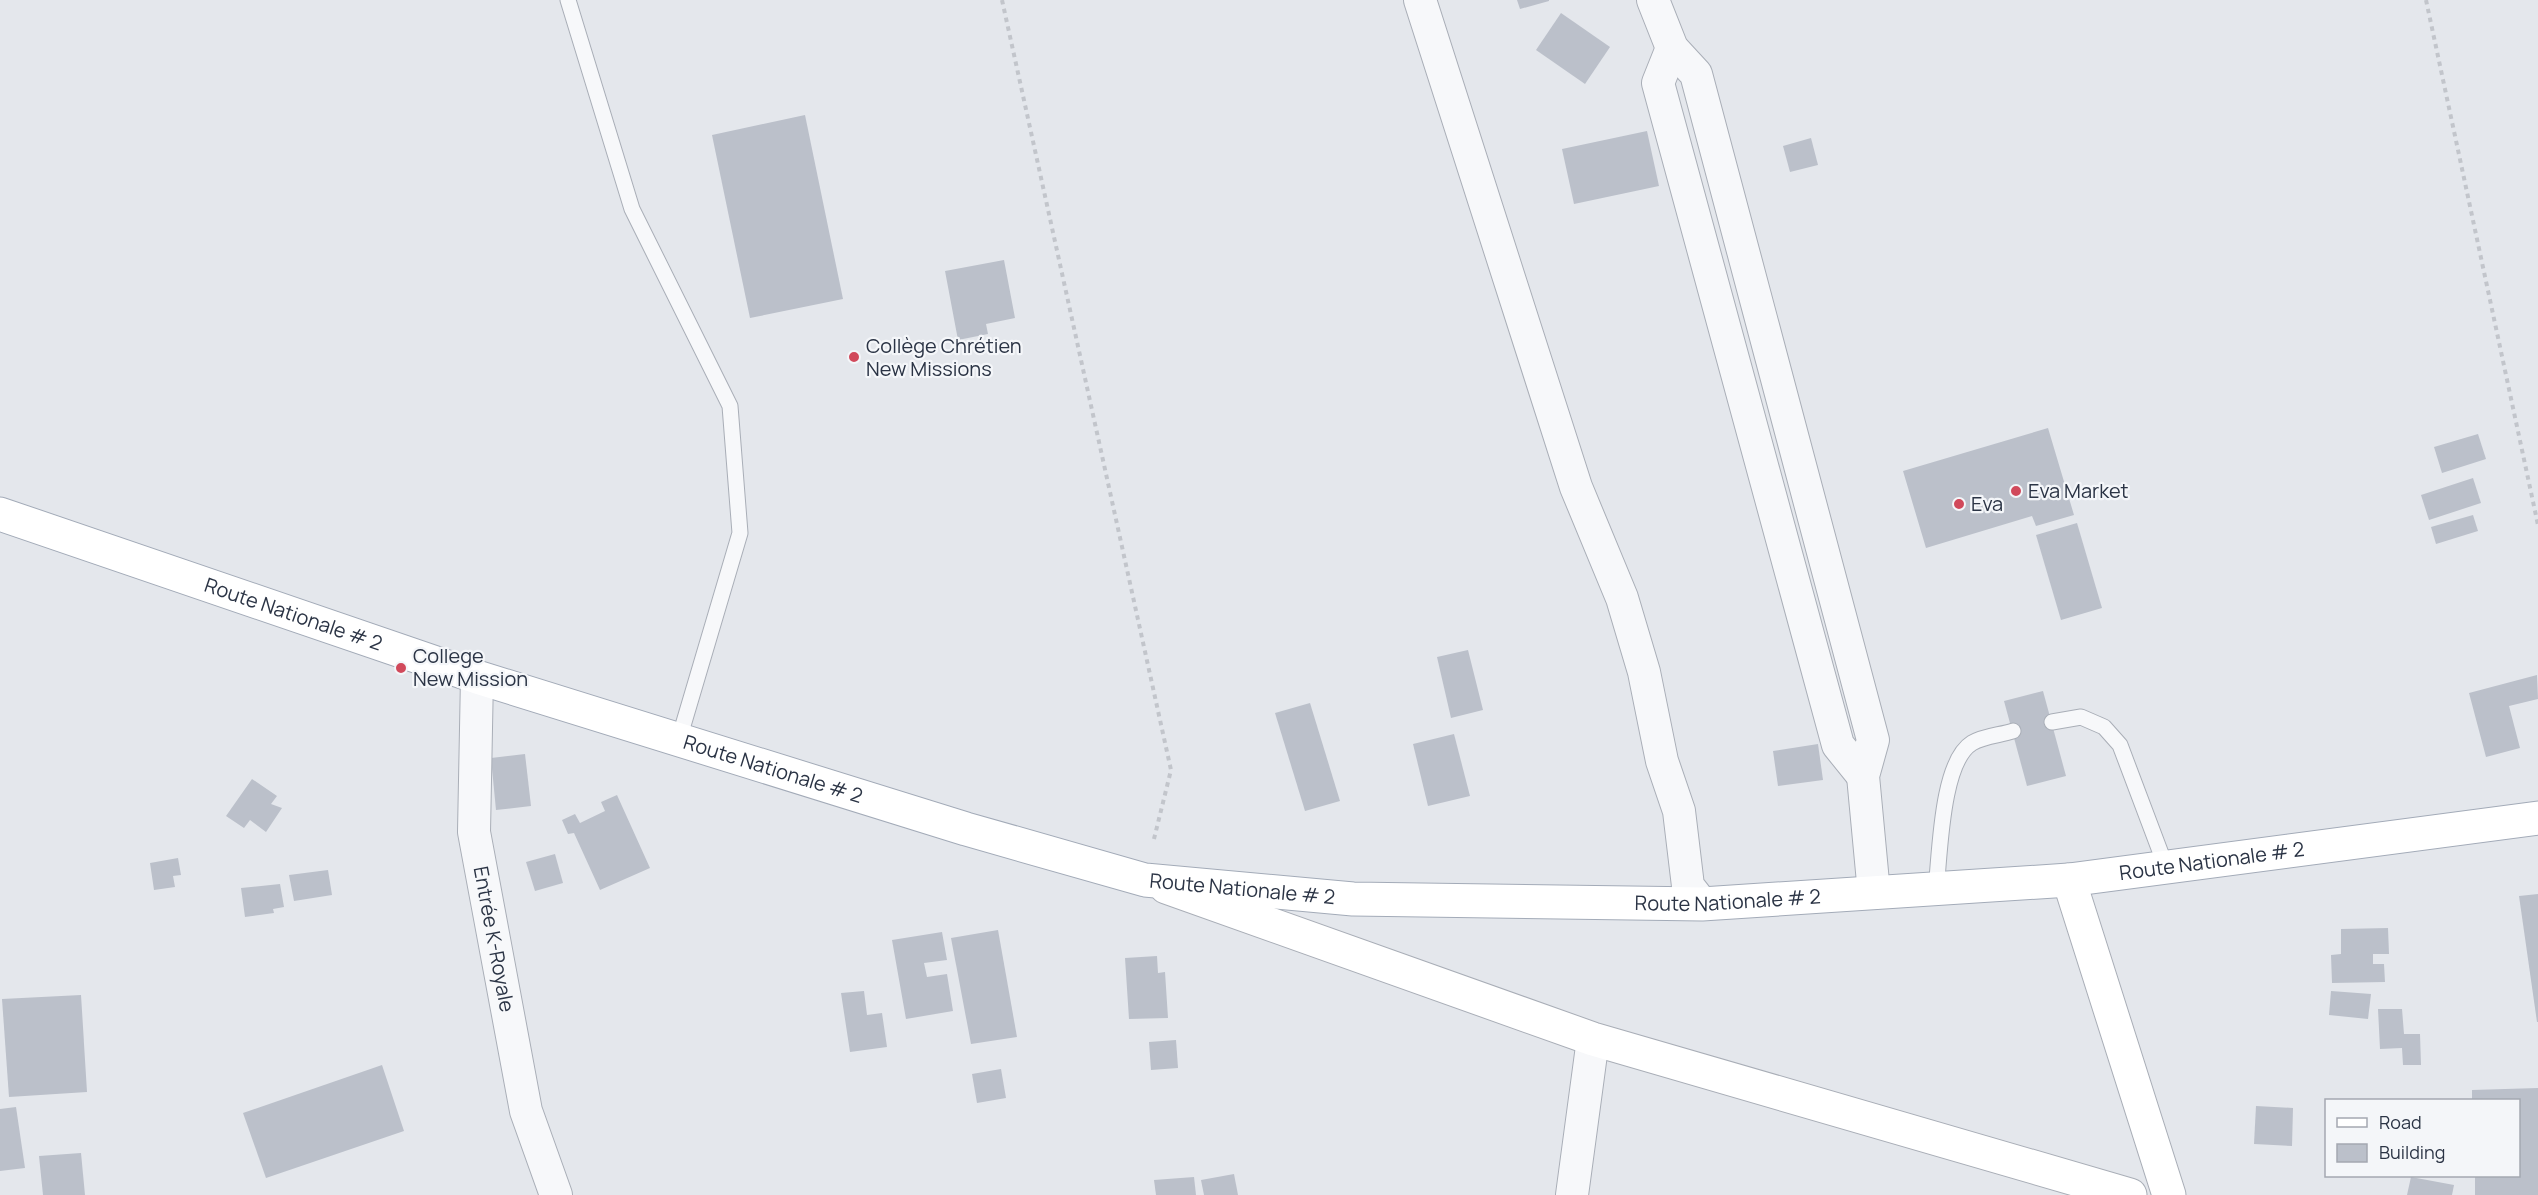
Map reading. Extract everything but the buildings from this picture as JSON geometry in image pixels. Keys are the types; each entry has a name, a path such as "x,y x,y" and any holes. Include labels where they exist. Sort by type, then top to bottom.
{"main road":[{"name":"Route Nationale # 2","path":"0,514 477,677 966,829 1145,880 1353,899 1702,904 2069,880 2538,818"},
{"path":"1145,880 1593,1039 2130,1195"},
{"path":"2069,880 2169,1195"}],"street":[{"path":"1420,0 1576,487 1622,598 1644,672 1662,761 1679,811 1688,886 1702,904"},
{"path":"1653,0 1672,48 1658,83 1838,745 1863,776 1874,893"},
{"name":"Entrée K-Royale","path":"477,677 474,832 526,1111 556,1195"},
{"path":"1572,1195 1593,1039"}],"lane":[{"path":"568,0 632,209 730,406 740,533 679,739"},
{"path":"2052,722 2081,717 2104,728 2120,745 2166,867"},
{"path":"1936,889 1947,789 1957,761 1972,743 2013,731"}],"path":[{"path":"1002,0 1171,770 1145,880"},
{"path":"2426,0 2538,525"}],"place":[{"name":"Collège Chrétien New Missions","path":"854,357"},
{"name":"Eva Market","path":"2016,491"},
{"name":"Eva","path":"1959,504"},
{"name":"College New Mission","path":"401,668"}]}
